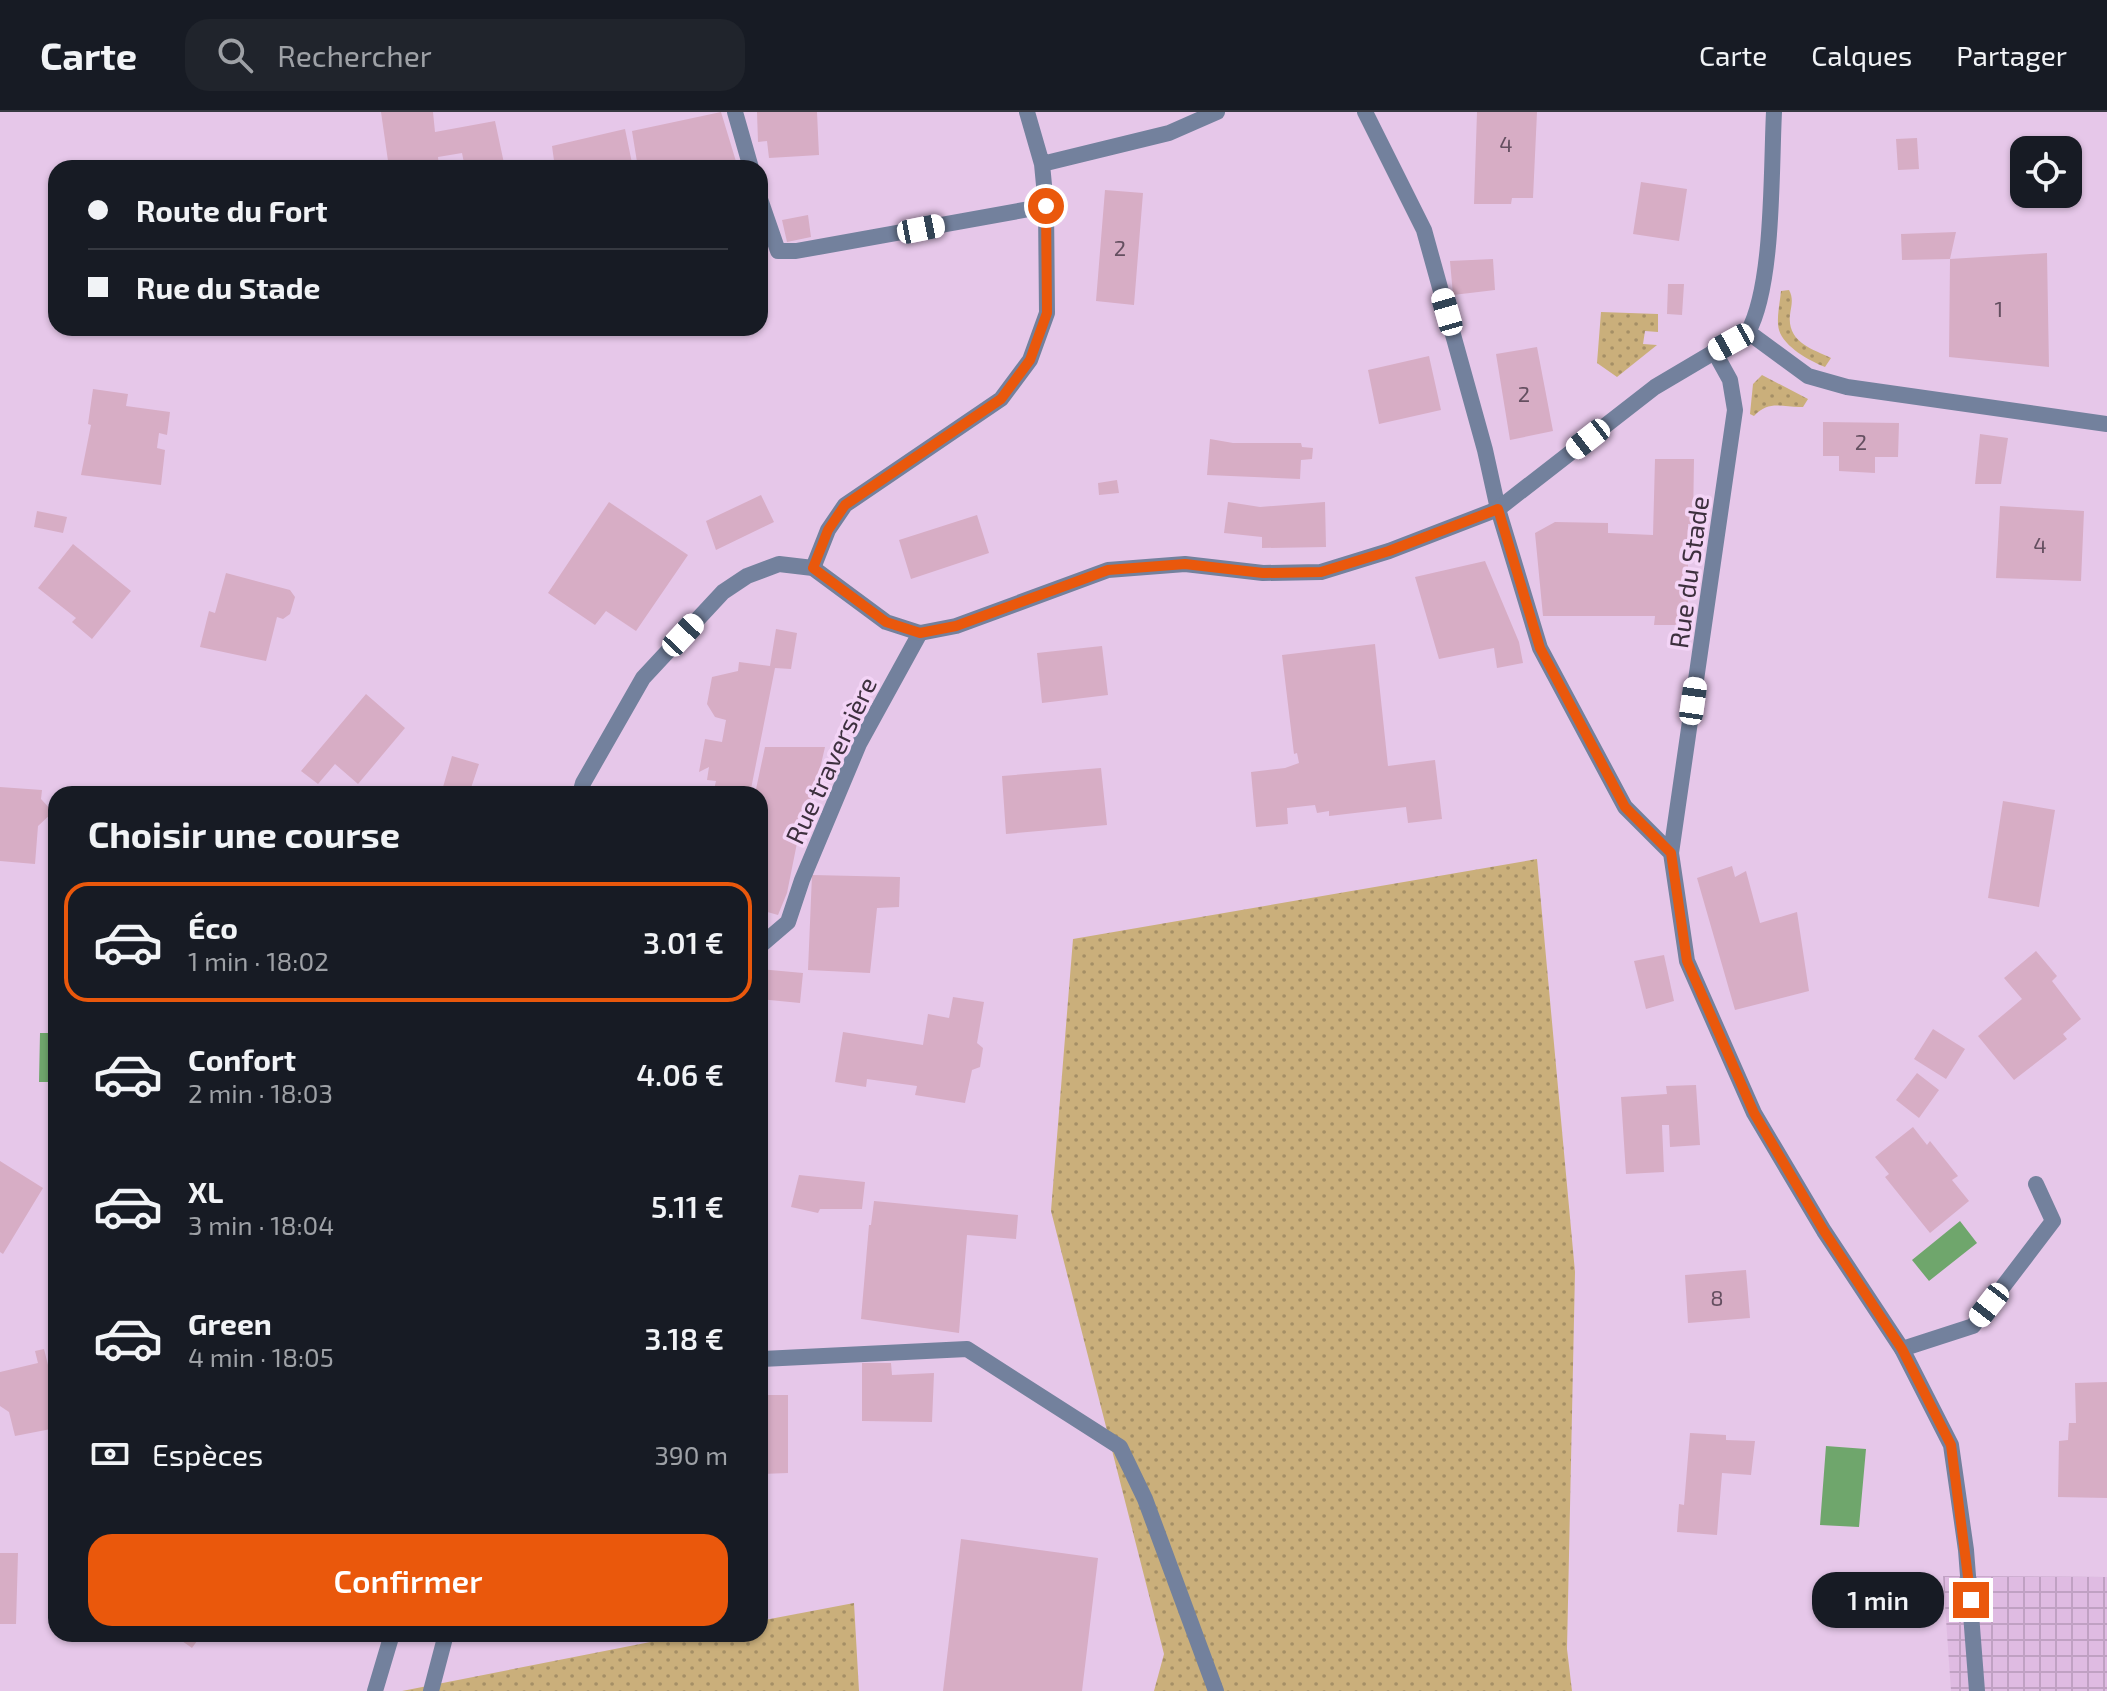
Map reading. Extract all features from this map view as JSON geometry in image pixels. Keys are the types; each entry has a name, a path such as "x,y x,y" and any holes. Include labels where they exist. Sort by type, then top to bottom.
{"street":[{"path":"735,112 749,160"},
{"path":"813,568 828,530 845,505 1001,399 1030,360 1047,313 1046,206 1042,164 1027,112"},
{"path":"1042,164 1169,133 1217,112"},
{"path":"1365,112 1424,230 1485,450 1498,509 1540,648 1625,807 1671,853"},
{"path":"582,786 643,678 723,592 747,576 779,564 813,568 886,622 920,633 956,626 1108,570 1185,564 1263,573 1321,572 1389,551 1498,509 1655,387 1748,332 1754,321 1765,271 1774,112"},
{"path":"768,222 778,251 796,251 1046,206"},
{"path":"1748,332 1808,376 1847,387 2107,424"},
{"name":"Rue du Stade","path":"1714,351 1730,380 1735,410 1671,853 1687,961 1754,1113 1824,1231 1902,1349 1951,1445 1966,1550 1977,1691"},
{"name":"Rue traversière","path":"768,939 788,922 802,880 859,744 920,633"},
{"path":"1902,1349 1973,1326 2053,1221 2036,1184"},
{"path":"768,1359 967,1349 1120,1447 1145,1499 1216,1691"},
{"path":"375,1691 390,1642"},
{"path":"431,1691 444,1642"}],"shaded area":[{"path":"1789,290 1792,332 1809,348 1831,358 1825,367 1798,353 1779,330 1781,291"},
{"path":"1601,312 1658,314 1658,332 1645,331 1643,344 1657,345 1617,377 1597,363"},
{"path":"1762,375 1808,399 1803,407 1771,406 1754,416 1750,414 1753,384"},
{"path":"1537,859 1575,1272 1567,1649 1572,1691 1154,1691 1164,1654 1051,1211 1073,939"},
{"path":"40,1033 48,1033 48,1082 39,1082"},
{"path":"1960,1221 1977,1243 1929,1281 1912,1260"},
{"path":"1826,1446 1866,1449 1859,1527 1820,1525"},
{"path":"1943,1576 2107,1577 2107,1691 1951,1691"},
{"path":"854,1603 859,1691 402,1691 650,1642 768,1642 768,1619"}],"building":[{"path":"381,112 433,112 435,132 495,121 503,160 463,160 462,153 438,157 438,160 388,160"},
{"path":"721,112 736,160 637,160 632,131"},
{"path":"757,112 817,112 819,155 769,158 767,141 758,142"},
{"path":"1477,112 1537,112 1533,198 1512,198 1511,204 1474,204"},
{"path":"625,129 631,160 554,160 552,146"},
{"path":"1917,138 1919,169 1898,170 1896,139"},
{"path":"1641,182 1687,189 1679,241 1633,234"},
{"path":"1105,190 1143,193 1134,305 1096,301"},
{"path":"808,215 811,237 787,242 782,220"},
{"path":"1956,232 1950,259 1902,260 1901,234"},
{"path":"2047,253 2049,367 1949,357 1950,259"},
{"path":"1493,259 1495,290 1453,295 1450,261"},
{"path":"1668,284 1684,284 1682,315 1667,314"},
{"path":"1537,347 1553,431 1510,440 1496,354"},
{"path":"1429,356 1441,410 1379,424 1368,370"},
{"path":"93,389 128,394 126,406 170,412 167,435 159,433 157,448 165,450 161,485 81,475 91,425 88,424"},
{"path":"1823,422 1899,423 1898,457 1875,457 1875,473 1839,471 1839,456 1823,456"},
{"path":"1980,434 2008,438 2001,484 1975,484"},
{"path":"1210,439 1233,443 1301,443 1302,447 1313,448 1312,459 1301,460 1300,479 1207,475"},
{"path":"1655,459 1694,459 1693,524 1688,524 1688,625 1654,625 1655,616 1543,616 1535,533 1555,522 1608,523 1608,533 1653,535"},
{"path":"1117,480 1119,493 1099,495 1098,483"},
{"path":"761,495 774,522 716,550 706,521"},
{"path":"609,502 688,555 636,631 606,611 595,625 548,593"},
{"path":"1228,502 1260,507 1325,502 1326,547 1262,548 1262,537 1224,533"},
{"path":"2000,506 2084,511 2081,581 1996,578"},
{"path":"37,511 67,517 63,533 34,527"},
{"path":"977,515 989,553 911,579 899,540"},
{"path":"73,544 131,591 92,639 72,622 76,618 38,588"},
{"path":"1485,561 1519,642 1523,663 1497,668 1494,648 1439,659 1415,577"},
{"path":"226,573 290,590 295,597 290,614 283,619 277,617 266,661 200,647 209,611 215,613"},
{"path":"776,629 797,633 791,669 775,668 752,786 715,786 716,781 707,780 709,767 699,772 705,739 722,742 726,720 715,717 707,704 712,677 738,671 739,662 770,666"},
{"path":"1375,644 1388,766 1435,760 1442,819 1408,823 1406,807 1329,816 1329,811 1317,813 1315,805 1287,808 1288,824 1256,827 1251,772 1299,763 1297,753 1294,754 1282,655"},
{"path":"1102,646 1108,695 1042,703 1037,653"},
{"path":"366,694 405,728 358,784 335,764 318,784 301,771"},
{"path":"765,747 825,747 804,838 798,838 787,893 778,915 768,912 768,786 757,786"},
{"path":"452,756 479,764 472,786 443,786"},
{"path":"1101,768 1107,825 1006,834 1002,776"},
{"path":"0,787 42,790 41,799 48,807 48,817 38,826 35,864 0,861"},
{"path":"2003,801 2055,810 2039,907 1988,898"},
{"path":"1732,866 1735,877 1746,871 1760,923 1797,912 1809,991 1735,1010 1697,878"},
{"path":"812,875 900,877 899,907 877,908 870,973 808,970"},
{"path":"2036,951 2057,976 2052,981 2081,1019 2063,1034 2067,1039 2014,1080 1978,1036 2022,999 2004,978"},
{"path":"1664,955 1674,1001 1646,1009 1634,961"},
{"path":"768,970 803,973 800,1003 768,1000"},
{"path":"953,997 984,1002 977,1043 983,1048 980,1067 972,1070 965,1103 915,1095 917,1086 867,1079 866,1087 835,1082 843,1032 923,1045 928,1014 949,1018"},
{"path":"1933,1029 1965,1049 1946,1079 1914,1059"},
{"path":"1917,1073 1939,1090 1919,1118 1896,1100"},
{"path":"1696,1085 1700,1145 1670,1147 1669,1125 1662,1125 1664,1172 1626,1174 1621,1097 1667,1094 1666,1086"},
{"path":"1913,1127 1927,1145 1930,1141 1958,1176 1952,1180 1969,1201 1930,1233 1885,1177 1889,1174 1875,1157"},
{"path":"0,1161 43,1188 3,1254 0,1252"},
{"path":"799,1175 865,1182 862,1209 820,1209 818,1213 791,1207"},
{"path":"874,1201 1018,1215 1016,1239 967,1235 959,1333 861,1319"},
{"path":"1746,1270 1750,1318 1688,1323 1685,1275"},
{"path":"44,1349 48,1365 48,1430 15,1436 9,1412 0,1406 0,1372 38,1363 35,1351"},
{"path":"862,1363 891,1363 892,1375 934,1373 932,1422 862,1421"},
{"path":"2107,1382 2107,1498 2058,1497 2059,1441 2068,1440 2069,1423 2076,1423 2075,1383"},
{"path":"768,1395 788,1395 788,1473 768,1474"},
{"path":"1690,1433 1726,1435 1726,1440 1755,1441 1751,1475 1722,1473 1717,1535 1677,1532 1679,1504 1684,1505"},
{"path":"961,1539 1098,1558 1082,1691 943,1691"},
{"path":"0,1553 18,1553 16,1624 0,1624"}],"route":[{"path":"1046,206 1047,313 1030,360 1001,399 845,505 828,530 813,568 886,622 920,633 956,626 1108,570 1185,564 1263,573 1321,572 1389,551 1498,509 1540,648 1625,807 1671,853 1687,961 1754,1113 1824,1231 1902,1349 1951,1445 1971,1600"}]}
